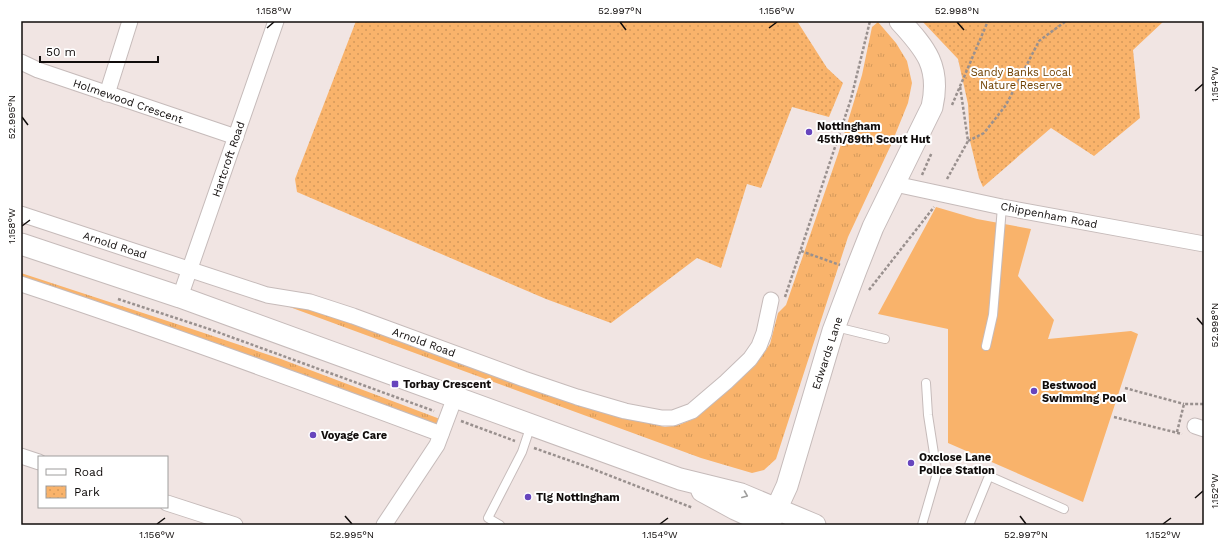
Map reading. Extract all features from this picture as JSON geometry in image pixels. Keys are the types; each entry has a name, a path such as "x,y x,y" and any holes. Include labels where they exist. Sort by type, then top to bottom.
{"main road":[{"name":"Edwards Lane","path":"771,521 787,486 835,326 856,270 873,227 932,107 936,80 930,59 922,46 900,21"},
{"path":"21,244 180,297 680,479 741,494 771,521 815,525"}],"street":[{"path":"107,94 130,21"},
{"name":"Hartcroft Road","path":"180,297 276,21"},
{"name":"Holmewood Crescent","path":"21,62 38,70 236,137"},
{"name":"Chippenham Road","path":"895,184 1002,207 1204,244"},
{"name":"Arnold Road","path":"21,214 267,295 310,302 353,316 577,397 624,411 662,418 673,418 692,411 750,359 759,346 764,333 771,300"},
{"path":"21,284 204,346 441,434"},
{"path":"386,524 437,445 456,397"},
{"path":"21,456 38,462"},
{"path":"168,503 235,525"}],"lane":[{"path":"986,346 995,297 1002,207"},
{"path":"835,326 885,339"},
{"path":"922,525 937,473 928,415 926,383"},
{"path":"500,525 488,518 522,452 531,425"},
{"path":"968,525 989,476 1064,509"}],"path":[{"path":"769,315 780,305 786,294 801,251 851,99 870,21"},
{"path":"868,292 935,207 939,193 968,141 984,133 1006,106 1039,42 1066,21"},
{"path":"960,86 968,141"},
{"path":"801,251 856,270"},
{"path":"111,297 209,329 585,466 696,509"},
{"path":"1124,388 1184,404"},
{"path":"1114,417 1193,436 1200,428"}],"green space":[{"path":"356,21 797,21 827,68 843,83 829,117 792,107 761,188 747,184 721,268 697,258 611,323 546,299 297,192 295,179"},
{"name":"Sandy Banks Local Nature Reserve","path":"922,21 1164,21 1133,50 1140,118 1094,156 1051,128 983,187 979,178 970,141 968,104 958,59"},
{"path":"878,22 896,43 907,61 912,83 908,103 891,145 848,237 776,459 764,470 752,473 701,458 276,302 312,308 585,406 665,427 679,425 695,418 756,364 770,344 778,313 786,305 838,154 862,75 872,27"},
{"name":"Bestwood Swimming Pool","path":"936,207 977,219 1031,229 1018,276 1054,320 1048,339 1131,331 1138,334 1083,502 948,443 948,329 878,314"},
{"path":"21,273 281,359 440,419 438,424 425,423 21,281"}],"place":[{"name":"Nottingham 45th/89th Scout Hut","path":"809,132"},
{"name":"Torbay Crescent","path":"395,384"},
{"name":"Bestwood Swimming Pool","path":"1034,391"},
{"name":"Voyage Care","path":"313,435"},
{"name":"Oxclose Lane Police Station","path":"911,463"},
{"name":"Tlg Nottingham","path":"528,497"}]}
